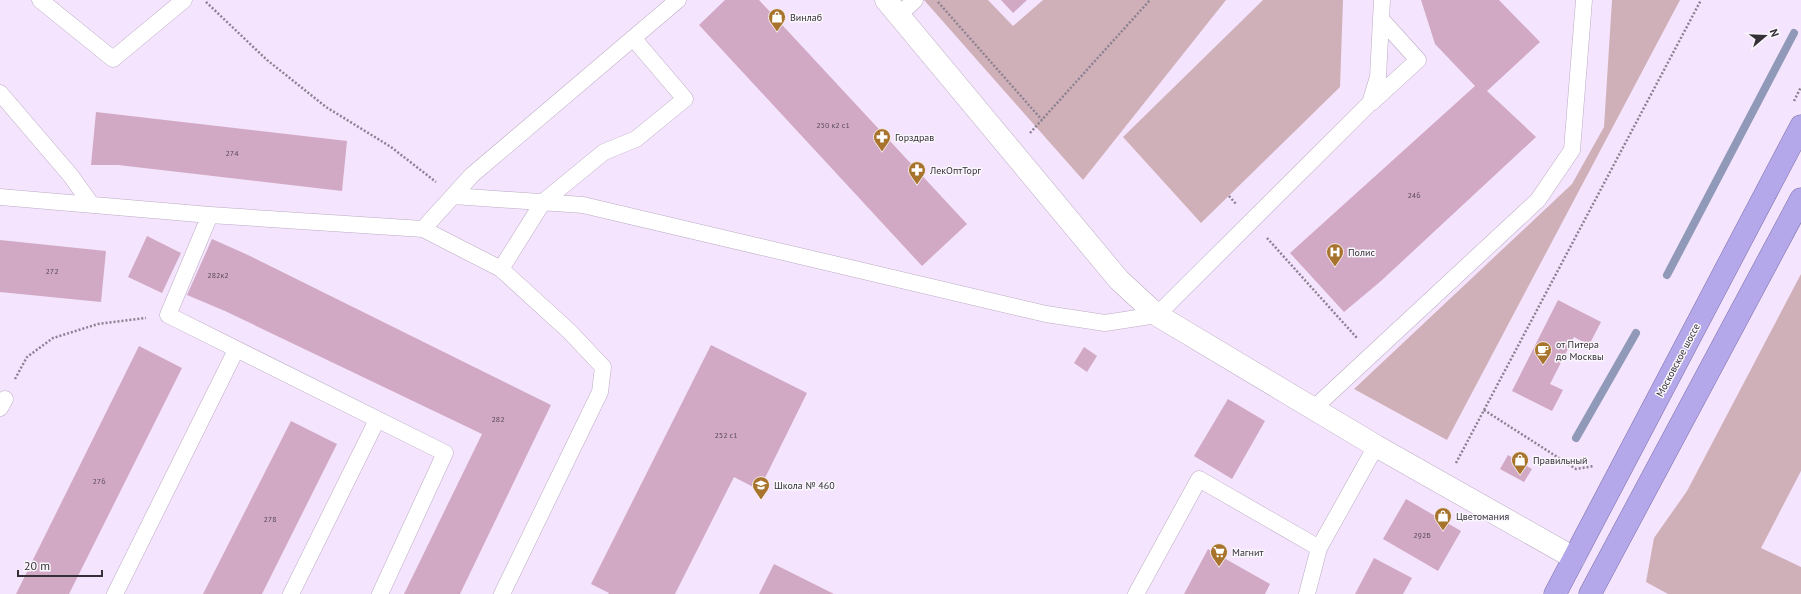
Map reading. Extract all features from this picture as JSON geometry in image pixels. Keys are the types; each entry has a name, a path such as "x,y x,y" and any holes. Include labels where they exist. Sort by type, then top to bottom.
{"highway":[{"name":"Московское шоссе","path":"1555,594 1801,126"},
{"path":"1590,594 1801,199"}],"street":[{"path":"892,8 1120,280 1157,315 1376,446 1574,558"}],"lane":[{"path":"40,0 113,59 184,0"},
{"path":"423,229 472,175 678,0"},
{"path":"892,8 915,0"},
{"path":"1370,104 1378,77 1382,0"},
{"path":"1313,409 1538,200 1572,150 1584,0"},
{"path":"453,196 583,205 1046,314 1106,323 1157,315 1370,104 1418,60 1381,18"},
{"path":"500,270 543,202 604,152 636,138 685,99 633,38"},
{"path":"0,93 71,176 91,204"},
{"path":"0,197 210,215 423,229 500,270 569,331 604,367 600,392 502,594"},
{"path":"210,215 168,315 444,454 380,594"},
{"path":"115,594 236,350"},
{"path":"291,594 377,420"},
{"path":"1307,594 1319,548 1376,446"},
{"path":"1136,594 1199,479 1319,548"}],"path":[{"path":"205,0 267,60 326,107 391,147 453,196"},
{"path":"937,0 1042,120"},
{"path":"1013,153 1150,0"},
{"path":"1444,484 1701,0"},
{"path":"1790,108 1801,87"},
{"path":"1229,196 1372,354"},
{"path":"2,404 27,358 53,338 98,324 168,315"},
{"path":"1484,410 1576,469 1601,464"}],"shaded area":[{"path":"924,0 988,0 1013,26 1043,0 1226,0 1083,180"},
{"path":"1263,0 1343,0 1340,87 1201,223 1123,137"},
{"path":"1612,0 1680,0 1447,440 1354,389 1572,184 1604,127"},
{"path":"1801,274 1801,471 1761,548 1801,567 1801,594 1668,594 1646,582 1654,538 1687,491"}],"building":[{"path":"725,0 759,0 967,224 922,266 699,25"},
{"path":"1001,0 1027,0 1013,13"},
{"path":"1421,0 1499,0 1540,42 1487,91 1536,137 1381,281 1344,312 1290,253 1475,86 1435,44"},
{"path":"96,112 347,141 342,191 118,165 91,165"},
{"path":"147,236 181,253 162,293 128,277"},
{"path":"212,239 248,255 551,405 460,594 404,594 482,434 225,311 187,295"},
{"path":"0,240 106,251 101,302 0,292"},
{"name":"от Питера до Москвы","path":"1558,300 1601,322 1589,345 1574,337 1550,384 1563,390 1552,411 1512,391"},
{"path":"711,345 807,393 759,490 734,477 675,594 608,594 609,593 591,584"},
{"path":"139,346 182,368 69,594 16,594"},
{"path":"1084,347 1097,356 1087,372 1074,363"},
{"path":"1228,399 1265,421 1232,479 1194,456"},
{"path":"291,421 337,444 262,594 203,594"},
{"name":"Правильный","path":"1508,455 1532,469 1524,482 1500,469"},
{"path":"1406,499 1461,531 1438,571 1383,539"},
{"name":"Магнит","path":"1208,549 1270,584 1265,594 1184,594"},
{"path":"1374,558 1412,578 1403,594 1355,594"},
{"path":"774,564 834,594 759,594"}],"waterway":[{"path":"1667,275 1794,33"},
{"path":"1576,438 1636,333"}],"place":[{"name":"Винлаб","path":"777,32"},
{"name":"Горздрав","path":"882,152"},
{"name":"ЛекОптТорг","path":"917,185"},
{"name":"Полис","path":"1335,267"},
{"name":"от Питера до Москвы","path":"1543,365"},
{"name":"Правильный","path":"1520,475"},
{"name":"Школа № 460","path":"761,500"},
{"name":"Цветомания","path":"1443,531"},
{"name":"Магнит","path":"1219,567"}]}
